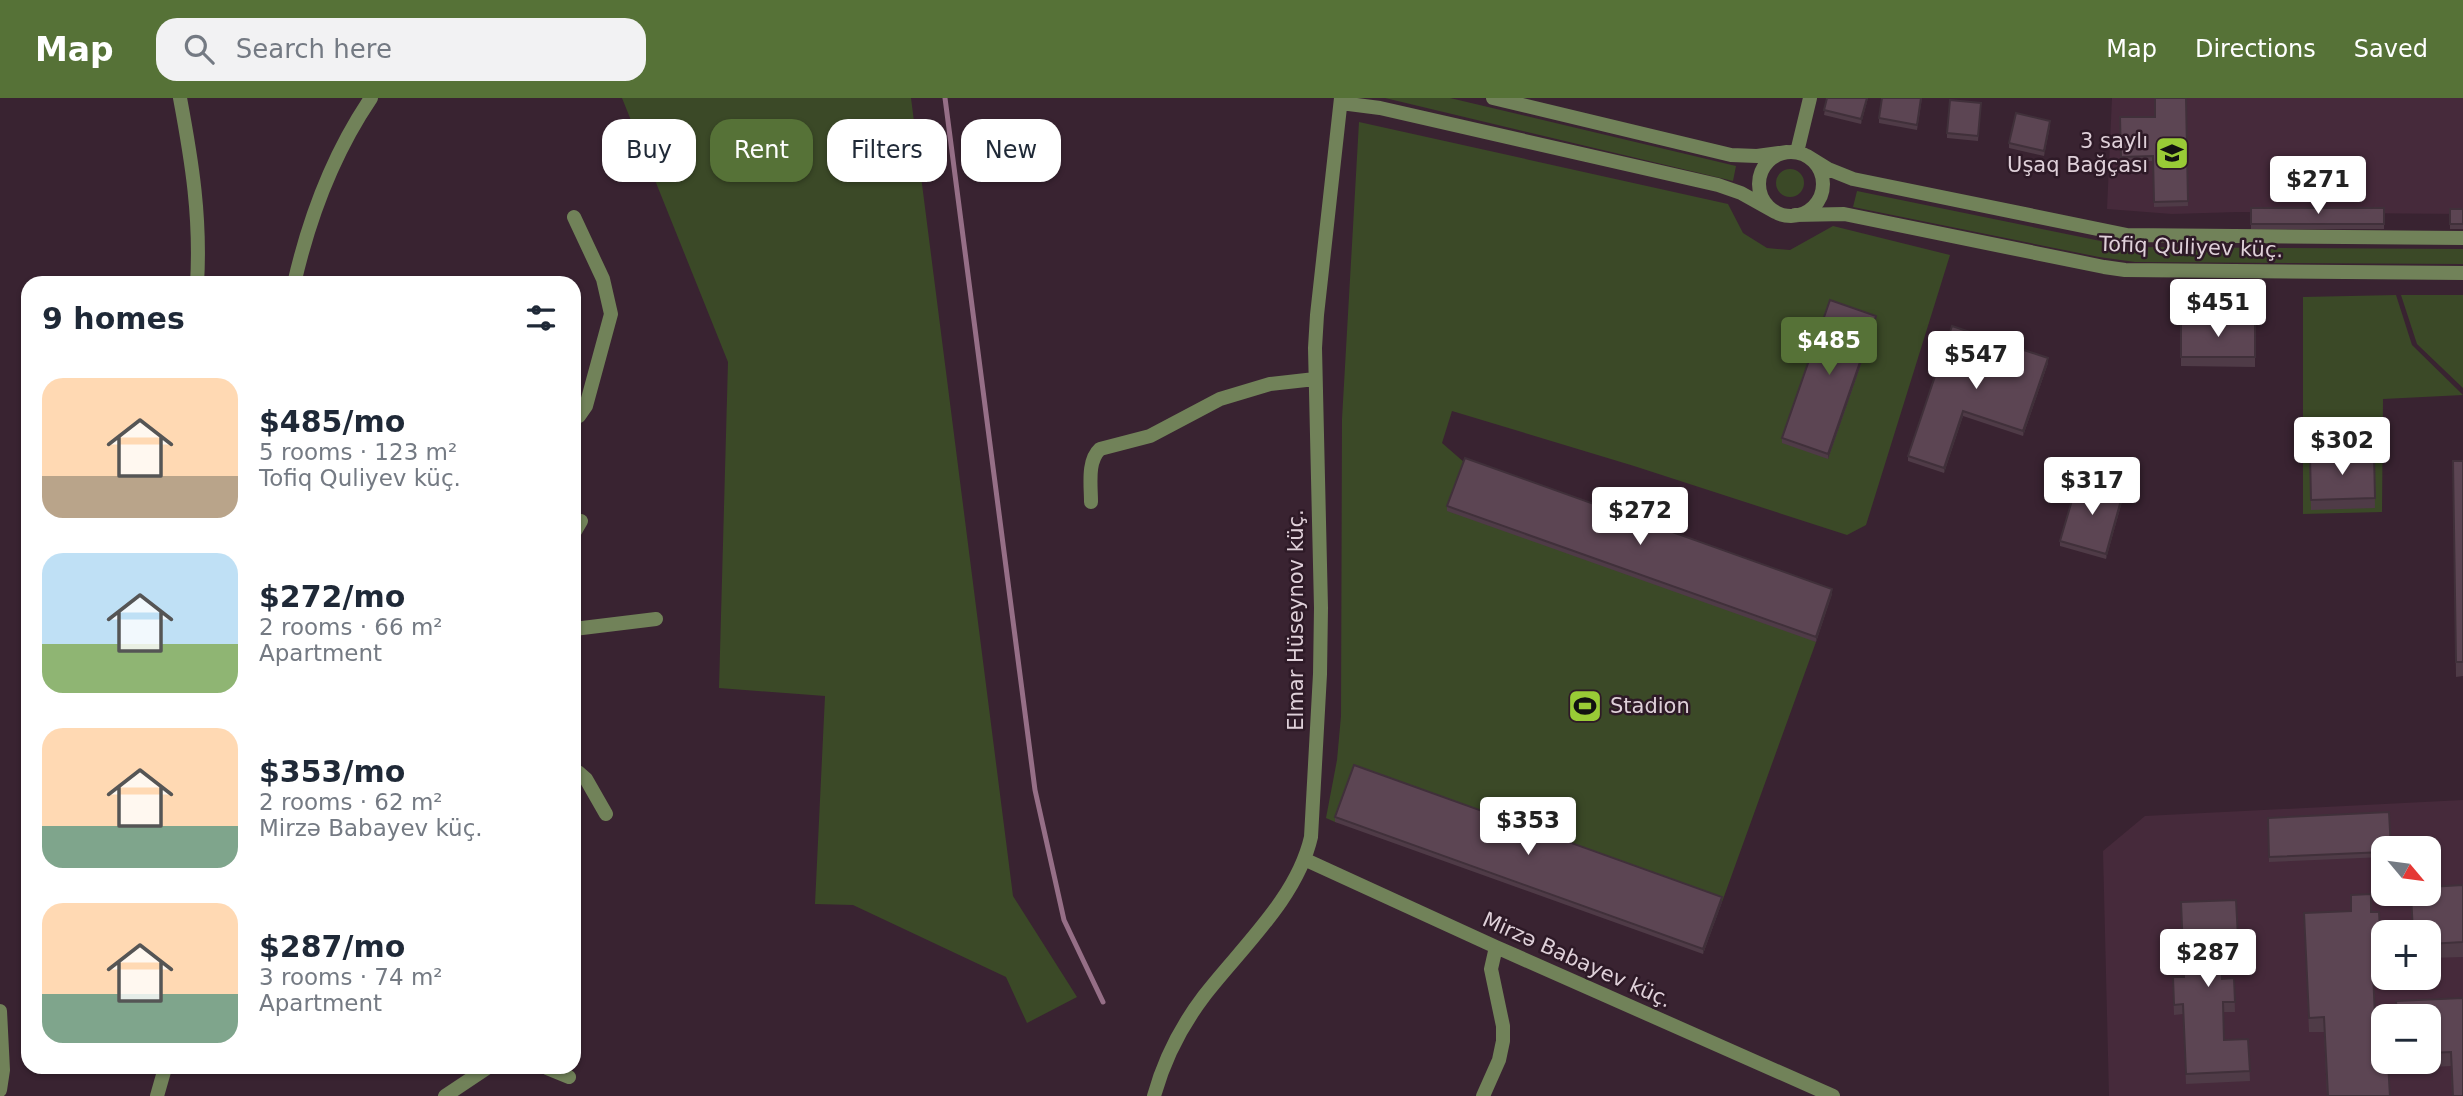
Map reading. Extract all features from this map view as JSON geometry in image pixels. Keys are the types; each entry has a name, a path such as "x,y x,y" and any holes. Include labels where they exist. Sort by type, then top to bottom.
{"street":[{"path":"180,98 195,176 198,210 197,276"},
{"path":"296,276 327,178 357,118 371,98"},
{"path":"1341,101 1718,185 1741,193 1784,215 1806,212 1815,205 1823,184 1816,164 1797,153 1731,155 1493,98"},
{"path":"1797,153 1810,98"},
{"name":"Elmar Hüseynov küç.","path":"1154,1096 1167,1059 1181,1031 1205,996 1263,924 1306,860 1311,837 1321,608 1315,379 1317,315 1341,101"},
{"path":"1775,212 1762,197 1759,177 1769,160 1797,153"},
{"name":"Tofiq Quliyev küç.","path":"1797,153 1853,179 2127,234 2463,238"},
{"name":"Tofiq Quliyev küç.","path":"1796,215 1844,214 2125,270 2463,273"},
{"path":"574,217 603,279 611,314 586,407 581,413"},
{"path":"1091,502 1092,461 1094,454 1100,449 1150,436 1220,399 1270,384 1315,379"},
{"path":"581,628 656,618"},
{"path":"581,775 606,814"},
{"name":"Mirzə Babayev küç.","path":"1306,860 1833,1096"},
{"path":"1483,1096 1499,1060 1503,1041 1503,1026 1491,969 1496,947"},
{"path":"0,1012 3,1070 0,1090"},
{"path":"156,1096 163,1074"},
{"path":"445,1096 478,1074"},
{"path":"562,1074 569,1077"}],"shaded area":[{"path":"2112,98 2463,98 2463,214 2172,214 2107,209"},
{"path":"2463,800 2463,1096 2109,1096 2103,851 2145,816"}],"green space":[{"path":"622,98 911,98 914,119 827,119 827,182 922,182 1013,896 1077,997 1027,1023 1006,977 853,905 815,904 825,696 719,688 728,362 656,182 696,182 696,119 630,119"},
{"path":"1385,98 1450,98 1736,166 1733,181"},
{"path":"1359,122 1728,204 1743,233 1767,248 1790,250 1833,226 1950,255 1866,525 1847,535 1452,411 1442,443 1465,463 1816,642 1722,902 1326,818 1337,760 1341,716 1342,419"},
{"path":"1790,169 1800,173 1804,183 1800,193 1790,197 1780,193 1776,183 1780,173"},
{"path":"1857,191 2130,247 2463,249 2463,264 2135,262 1853,207"},
{"path":"2396,295 2412,345 2463,395 2383,399 2382,512 2303,514 2303,297"},
{"path":"2401,295 2463,295 2463,388 2417,344"}],"building":[{"path":"1827,98 1867,98 1861,119 1824,110"},
{"path":"1882,98 1921,98 1917,125 1879,118"},
{"path":"2155,98 2186,98 2188,201 2154,202 2153,156 2121,157 2120,117 2155,117"},
{"path":"1950,100 1981,103 1978,136 1947,133"},
{"path":"2016,113 2050,121 2044,151 2009,143"},
{"path":"2251,208 2384,208 2384,224 2251,224"},
{"path":"2450,209 2463,209 2463,224 2450,224"},
{"path":"1830,300 1876,316 1828,454 1782,438"},
{"path":"2181,321 2255,322 2255,357 2181,357"},
{"path":"1952,326 2048,358 2023,431 1963,411 1944,468 1908,456"},
{"path":"2374,453 2375,498 2311,500 2310,455"},
{"path":"1465,458 1832,589 1816,637 1447,506"},
{"path":"2453,461 2463,461 2463,662 2456,662"},
{"path":"2078,480 2123,493 2106,554 2060,541"},
{"path":"1354,765 1722,897 1703,949 1335,817"},
{"path":"2389,812 2390,836 2371,836 2371,853 2269,857 2268,818"},
{"path":"2463,885 2463,942 2441,943 2441,920 2412,920 2412,906 2441,906 2441,886"},
{"path":"2371,894 2371,912 2379,912 2379,920 2371,920 2371,990 2374,990 2374,1004 2371,1004 2371,1074 2389,1074 2390,1096 2328,1096 2324,1017 2309,1018 2304,913 2351,911 2351,895"},
{"path":"2236,900 2238,937 2220,937 2222,979 2234,978 2235,1002 2223,1002 2224,1040 2248,1039 2250,1071 2186,1074 2183,1004 2174,1005 2173,977 2184,977 2181,902"},
{"path":"2463,998 2463,1096 2453,1096 2451,1052 2441,1052 2441,1004 2396,1004 2396,1001"}],"waterway":[{"path":"945,98 1035,790 1064,920 1103,1002"}],"place":[{"name":"3 saylı Uşaq Bağçası","path":"2172,153"},
{"name":"Stadion","path":"1585,706"}]}
